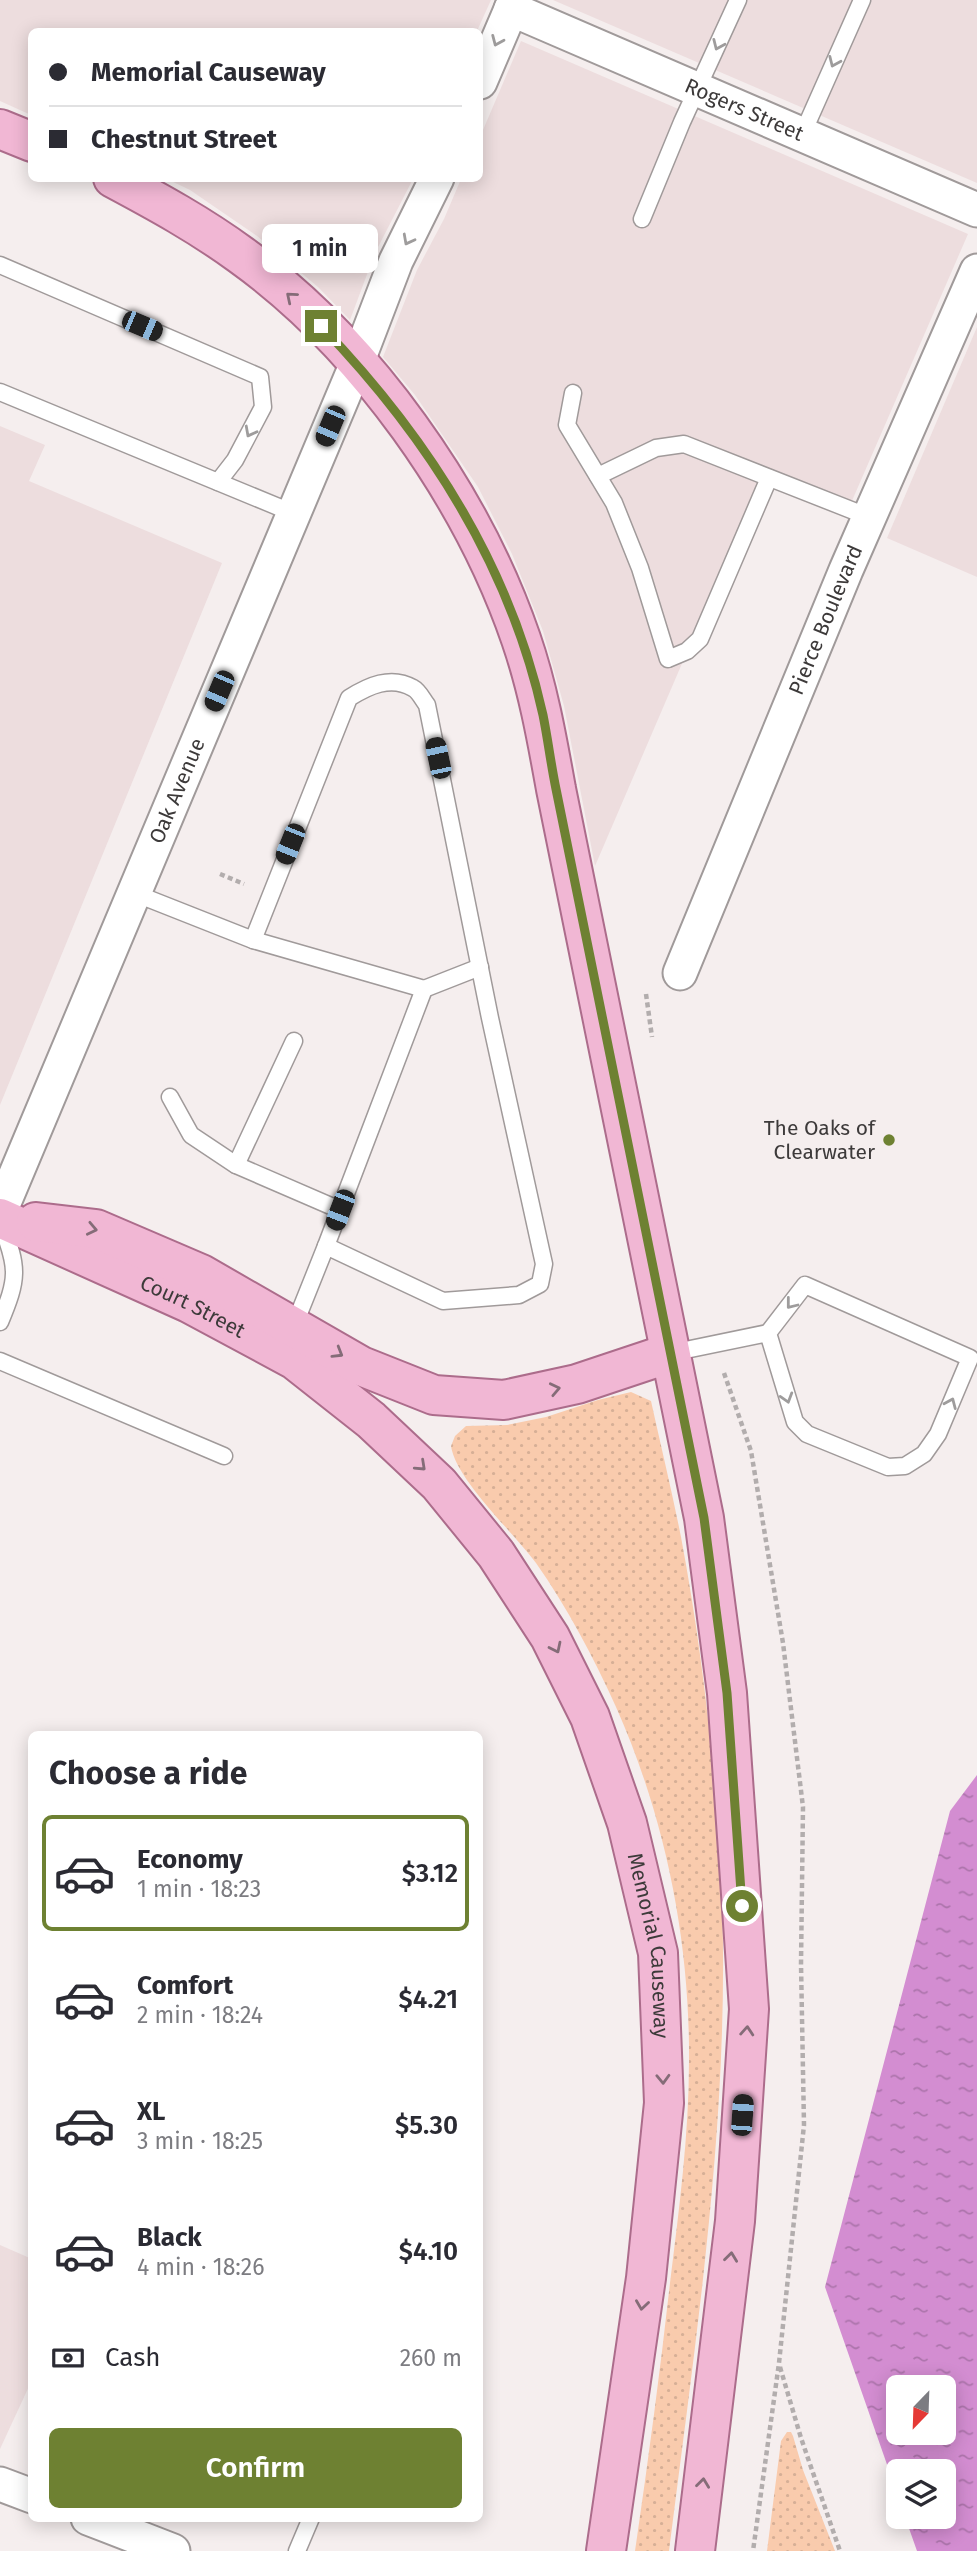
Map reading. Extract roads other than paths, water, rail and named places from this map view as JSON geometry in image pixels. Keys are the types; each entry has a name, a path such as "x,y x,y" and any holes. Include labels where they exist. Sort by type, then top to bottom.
{"main road":[{"path":"0,129 28,140"},
{"path":"121,182 179,213 243,256 304,307 357,363 397,411 460,503 492,568 521,640 543,715 704,1518 727,1693 749,2009 735,2221 695,2551"},
{"path":"0,1217 96,1229 201,1274 294,1325 361,1367 434,1395 504,1400 577,1384 670,1353"},
{"name":"Court Street","path":"0,1217 189,1303 295,1360 371,1420"},
{"name":"Memorial Causeway","path":"371,1420 439,1483 496,1553 551,1637 590,1717 626,1823 658,1953 664,2102 646,2278 606,2551"}],"street":[{"name":"Rogers Street","path":"513,5 699,90 977,210"},
{"path":"483,75 513,5"},
{"name":"Oak Avenue","path":"0,1217 357,363 396,261 435,182"},
{"name":"Pierce Boulevard","path":"680,973 869,517 977,271"},
{"path":"0,2484 28,2494"},
{"path":"98,2522 173,2551"}],"lane":[{"path":"642,219 682,122 699,90 738,0"},
{"path":"802,135 862,0"},
{"path":"0,265 260,377 263,407 235,460 218,482"},
{"path":"0,392 293,513"},
{"path":"573,393 567,425 614,503 640,568 668,659 687,651 700,639 769,478"},
{"path":"598,476 656,448 684,444 869,517"},
{"path":"253,940 349,698 371,684 396,682 415,688 427,705 544,1264 540,1284 519,1295 443,1301 326,1245"},
{"path":"134,893 253,940 424,989 480,967"},
{"path":"294,1325 424,989"},
{"path":"236,1165 294,1041"},
{"path":"170,1097 191,1135 236,1165 340,1210"},
{"path":"0,1217 14,1267 14,1289 0,1322"},
{"path":"670,1353 768,1333 805,1285 970,1358 938,1434 923,1454 905,1466 888,1467 807,1434 795,1422 768,1333"},
{"path":"0,1361 224,1456"},
{"path":"297,2551 309,2522"}],"water":[{"path":"977,1775 977,2551 917,2551 909,2529 956,2529 956,2459 886,2459 886,2462 825,2287 950,1811"}],"place":[{"name":"The Oaks of Clearwater","path":"889,1140"}]}
